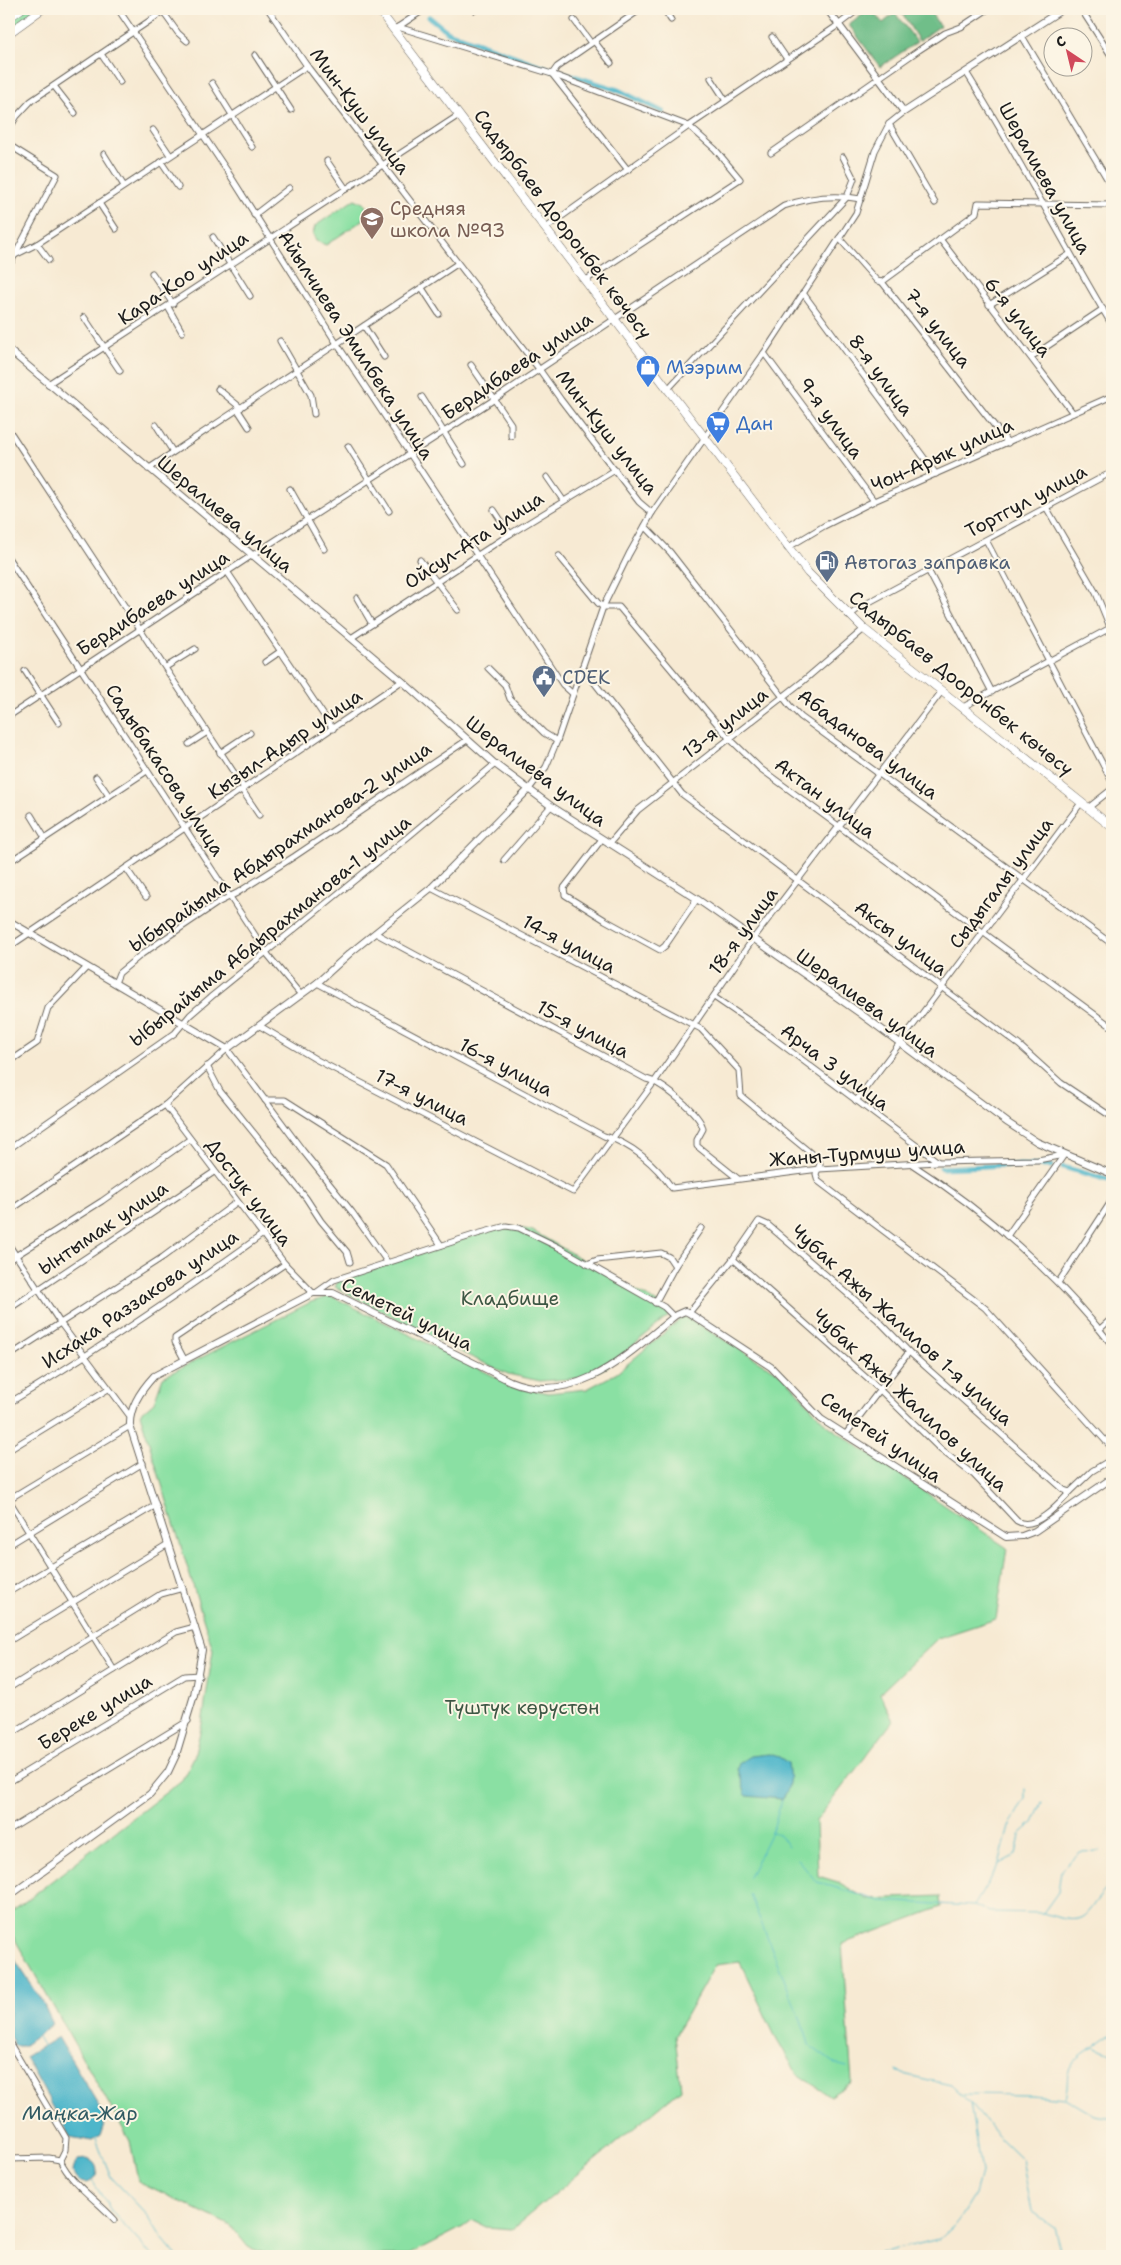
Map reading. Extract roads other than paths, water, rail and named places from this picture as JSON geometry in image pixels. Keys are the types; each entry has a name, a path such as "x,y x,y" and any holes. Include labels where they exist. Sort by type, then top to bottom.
{"main road":[{"path":"9,18 21,9"},
{"path":"9,33 42,9"},
{"name":"Садырбаев Дооронбек көчөсү","path":"378,9 396,28 460,115 547,227 787,549 820,587 864,629 1112,827"}],"street":[{"name":"Айылчиева Эмилбека улица","path":"118,9 410,455 559,678 573,694"},
{"name":"Мин-Куш улица","path":"268,9 307,66 539,369 560,400 639,502 652,513"},
{"path":"396,28 425,9"},
{"path":"552,74 557,67 642,9"},
{"path":"664,9 671,20"},
{"path":"827,9 904,112"},
{"path":"547,227 726,100 859,9"},
{"path":"771,153 945,33 961,27 988,9"},
{"path":"9,1211 165,1105 227,1049 317,983 431,888 529,789 546,767 557,741 603,607 629,554 652,513 764,353 856,213 874,150 889,124 904,112 1063,9"},
{"path":"1081,9 1112,57"},
{"path":"9,129 17,116 32,100 165,10 178,33 187,42"},
{"path":"574,20 611,63"},
{"path":"396,28 552,74 689,126 715,149 740,179 586,280"},
{"path":"1022,36 1112,187"},
{"path":"772,37 787,59"},
{"path":"101,54 120,82"},
{"path":"255,55 292,110"},
{"path":"15,255 37,244 201,134 307,66"},
{"name":"Шералиева улица","path":"966,72 1006,136 1070,254 1112,325"},
{"path":"552,74 628,170"},
{"path":"711,78 726,100"},
{"path":"212,83 230,115 252,147"},
{"path":"54,86 75,113"},
{"name":"Кара-Коо улица","path":"48,384 460,115"},
{"path":"889,124 935,203"},
{"path":"153,130 170,155"},
{"path":"9,146 57,175 22,238 9,266"},
{"path":"104,154 124,186"},
{"path":"667,390 847,197 854,179 843,157"},
{"path":"327,161 346,189"},
{"path":"161,162 178,187"},
{"path":"254,215 289,188"},
{"name":"Бердибаева улица","path":"9,716 251,556 445,432 784,206 806,198 847,197 860,199"},
{"path":"882,282 976,213 978,202 1112,205"},
{"path":"99,203 116,229"},
{"path":"213,237 250,296"},
{"name":"7-я улица","path":"839,238 877,282 882,282 1008,443"},
{"name":"6-я улица","path":"940,239 1073,413"},
{"path":"37,244 48,260"},
{"path":"989,305 1070,254"},
{"path":"148,468 298,371 457,264"},
{"path":"152,272 182,332"},
{"path":"422,288 439,314"},
{"name":"8-я улица","path":"803,293 936,474"},
{"path":"1031,358 1103,309"},
{"path":"84,317 120,370"},
{"path":"364,326 384,357"},
{"path":"280,341 311,395 314,414"},
{"name":"Шералиева улица","path":"9,350 251,556 351,638 495,764 550,806 653,869 697,899 1037,1142 1112,1174"},
{"name":"9-я улица","path":"764,353 874,501"},
{"path":"471,365 510,424 511,436"},
{"path":"218,389 240,409 248,427"},
{"path":"422,396 464,464"},
{"name":"Чон-Арык улица","path":"787,549 824,526 874,501 1112,396"},
{"path":"156,425 173,452"},
{"path":"9,430 166,667 259,816"},
{"path":"348,446 389,511"},
{"name":"Ойсул-Ата улица","path":"351,638 563,500 616,470"},
{"name":"Тортгул улица","path":"850,616 862,606 1112,473"},
{"path":"547,477 563,500"},
{"path":"290,489 324,549"},
{"path":"963,707 1112,629 1096,594 1046,507"},
{"path":"494,510 510,534"},
{"name":"Абаданова улица","path":"645,526 670,552 782,697 801,717 1112,944"},
{"path":"986,540 1112,782"},
{"path":"559,556 603,607"},
{"path":"420,560 458,610"},
{"name":"Садыбакасова улица","path":"9,561 267,952 301,995"},
{"path":"928,570 992,692"},
{"path":"228,573 333,729"},
{"path":"357,598 372,624"},
{"name":"Актан улица","path":"603,607 619,607 729,738 761,769 838,827 984,931 1112,1027"},
{"name":"13-я улица","path":"610,844 638,810 782,697 864,629"},
{"path":"166,667 195,650"},
{"path":"264,662 281,651"},
{"name":"Аксы улица","path":"582,667 682,794 1019,1045 1061,1083 1112,1117"},
{"path":"488,668 505,685 510,699 544,733 557,741"},
{"path":"25,671 42,694 59,723"},
{"name":"Кызыл-Адыр улица","path":"9,947 402,682"},
{"name":"18-я улица","path":"574,1192 655,1081 753,939 942,691"},
{"path":"189,744 206,732"},
{"path":"220,753 250,733"},
{"name":"Ыбырайыма Абдырахманова-2 улица","path":"115,983 119,972 142,954 468,740"},
{"name":"Ыбырайыма Абдырахманова-1 улица","path":"9,1149 175,1033 212,996 495,764"},
{"path":"9,862 148,771"},
{"path":"96,777 109,796"},
{"name":"Сыдыгалы улица","path":"856,1101 898,1042 1023,879 1085,805 1112,789"},
{"path":"504,860 550,806"},
{"path":"31,815 45,838"},
{"path":"602,839 564,888 565,895 660,950 665,946 697,899"},
{"path":"126,868 146,896"},
{"name":"14-я улица","path":"431,888 700,1029 721,1048 739,1070 741,1096 819,1160 819,1169"},
{"path":"9,921 227,1049 352,1212 388,1263"},
{"name":"15-я улица","path":"375,933 637,1075 655,1081 697,1116 703,1129 697,1140 697,1146 736,1178"},
{"path":"9,1062 37,1043 48,1008 87,967"},
{"name":"16-я улица","path":"317,983 604,1136 620,1140 656,1168 672,1188"},
{"name":"Арча 3 улица","path":"714,997 765,1032 937,1162"},
{"name":"17-я улица","path":"260,1026 317,1060 574,1192"},
{"path":"207,1066 220,1091 306,1198 321,1221 347,1252 350,1262"},
{"path":"265,1100 285,1100 386,1164 441,1245"},
{"name":"Достук улица","path":"165,1105 285,1264 315,1292"},
{"path":"9,1260 102,1201 190,1139"},
{"path":"1007,1236 1064,1155"},
{"name":"Жаны-Турмуш улица","path":"672,1188 736,1178 819,1169 913,1165 937,1162 1038,1160 1064,1155"},
{"path":"913,1165 1007,1236 1058,1283 1112,1345"},
{"path":"819,1169 816,1178 821,1184 985,1308 1112,1448"},
{"name":"Ынтымак улица","path":"9,1309 214,1172"},
{"path":"1058,1283 1112,1200"},
{"path":"9,1356 163,1257 237,1202"},
{"name":"Чубак Ажы Жалилов 1-я улица","path":"690,1312 733,1259 759,1221 768,1225 877,1319 910,1352 1057,1484 1070,1492"},
{"path":"315,1292 334,1280 506,1226 519,1228 587,1264 671,1314"},
{"path":"655,1303 675,1266 701,1228"},
{"name":"Исхака Раззакова улица","path":"9,1403 86,1357 188,1289 262,1234"},
{"path":"9,1245 61,1324 129,1415 130,1426 202,1650 199,1674 188,1721 168,1772 150,1794 9,1896"},
{"path":"587,1264 597,1260 661,1253 669,1257 675,1266"},
{"name":"Чубак Ажы Жалилов улица","path":"733,1259 880,1390 928,1439 974,1475 1023,1525 1030,1524 1042,1517 1070,1492"},
{"path":"184,1359 175,1342 175,1338 285,1264"},
{"name":"Семетей улица","path":"129,1415 146,1385 154,1376 315,1292 333,1293 510,1381 535,1387 571,1384 594,1377 616,1364 676,1314 690,1312 771,1367 815,1414 990,1528 1010,1537 1022,1536 1036,1531 1112,1478"},
{"path":"1100,1329 1112,1318"},
{"path":"845,1435 910,1352"},
{"path":"9,1450 108,1389"},
{"path":"114,1670 95,1636 28,1533 9,1499 130,1426"},
{"path":"1070,1492 1092,1471 1112,1459"},
{"path":"9,1545 143,1463"},
{"path":"9,1592 156,1505"},
{"path":"9,1642 168,1544"},
{"path":"9,1688 161,1594 183,1588"},
{"path":"9,1735 176,1632 195,1627"},
{"name":"Береке улица","path":"9,1782 184,1676 199,1674"},
{"path":"9,1830 188,1721"},
{"path":"9,2042 66,2138 65,2150 60,2160"},
{"path":"9,2159 40,2158 60,2160"},
{"path":"60,2160 77,2185 97,2201 115,2220"}],"water":[{"path":"769,1754 779,1757 788,1763 789,1782 785,1795 782,1799 746,1796 738,1769 739,1763 750,1756"},
{"name":"Маңка-Жар","path":"9,1951 41,1999 53,2024 23,2046 15,2046 9,2035"},
{"name":"Маңка-Жар","path":"58,2037 106,2118 100,2136 92,2141 70,2137 25,2057"},
{"path":"85,2159 94,2162 97,2171 94,2180 85,2183 76,2180 73,2171 76,2162"}],"waterway":[{"path":"429,17 448,32 553,70"},
{"path":"561,72 618,90 663,112"},
{"path":"941,1168 1008,1165 1052,1166"},
{"path":"1063,1167 1112,1181"},
{"path":"974,1906 999,1864 1009,1827 1025,1798 1025,1789"},
{"path":"749,1877 774,1826 782,1799"},
{"path":"999,1864 1016,1855 1020,1834 1033,1823 1042,1803"},
{"path":"772,1832 779,1834 788,1847"},
{"path":"797,1859 817,1882 880,1901 974,1906 990,1912 1043,1913 1058,1892 1061,1870 1080,1852 1100,1851"},
{"path":"1043,1913 1059,1918 1079,1919 1090,1910 1112,1884"},
{"path":"750,1895 806,2033 809,2045 835,2064 847,2067"},
{"path":"1095,2046 1112,2034"},
{"path":"37,2035 44,2047"},
{"path":"1065,2097 1068,2073 1079,2057 1094,2047 1112,2053"},
{"path":"897,2070 903,2074 951,2085 1022,2159 1032,2211 1054,2227 1062,2256"},
{"path":"963,2094 1031,2095 1065,2098 1094,2115 1112,2118"},
{"path":"880,2253 940,2239 959,2221 975,2195 981,2173 970,2103"},
{"path":"95,2137 111,2177 149,2217 161,2237 177,2256"},
{"path":"93,2182 112,2212 152,2256"}],"place":[{"name":"Средняя школа №93","path":"372,240"},
{"name":"Мээрим","path":"648,388"},
{"name":"Дан","path":"718,444"},
{"name":"Автогаз заправка","path":"827,583"},
{"name":"CDEK","path":"544,698"}],"park label":[{"name":"Кладбище","path":"510,1298"},
{"name":"Түштүк көрүстөн","path":"522,1707"}]}
